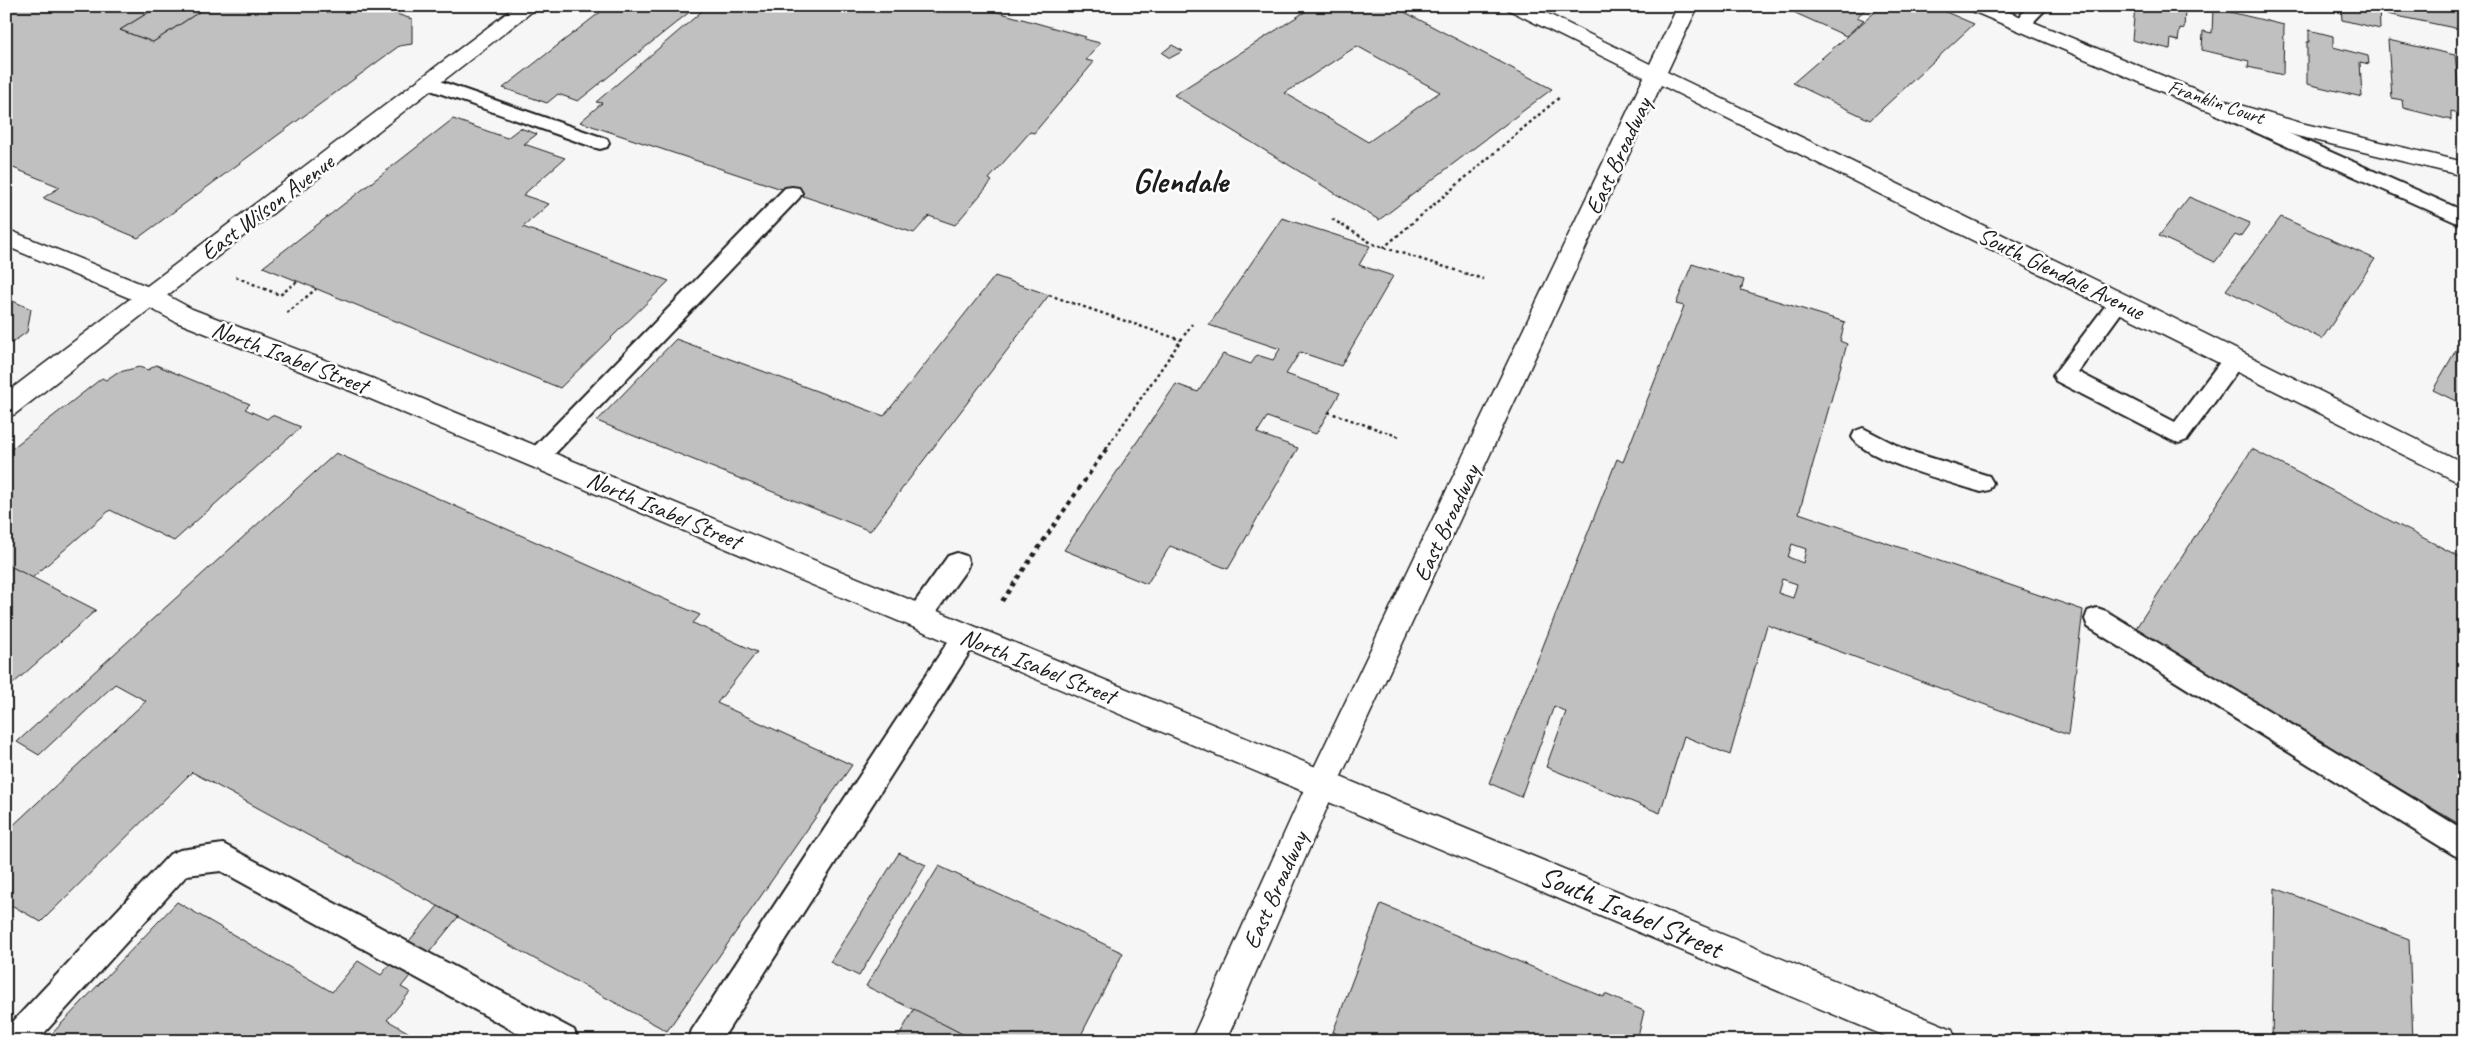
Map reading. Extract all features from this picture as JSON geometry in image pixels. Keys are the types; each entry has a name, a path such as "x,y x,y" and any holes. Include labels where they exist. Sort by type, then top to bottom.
{"street":[{"name":"East Wilson Avenue","path":"6,407 529,6"},
{"name":"South Glendale Avenue","path":"1516,6 2119,302 2464,475"},
{"name":"East Broadway","path":"1208,1041 1322,784 1688,6"},
{"name":"Franklin Court","path":"1977,6 2208,103 2298,129 2464,170"},
{"name":"North Isabel Street","path":"6,237 150,297 183,314 370,388 1322,784"},
{"name":"South Isabel Street","path":"1322,784 1940,1041"}],"lane":[{"path":"2024,26 2030,16 2041,6"},
{"path":"428,83 600,143"},
{"path":"2208,103 2464,220"},
{"path":"537,458 792,193"},
{"path":"2119,302 2064,375 2179,434 2234,360"},
{"path":"1863,437 1898,456 1981,484"},
{"path":"919,616 957,563"},
{"path":"2097,619 2244,708 2464,846"},
{"path":"703,1041 966,636"},
{"path":"16,1041 180,863 223,857 562,1041"}],"path":[{"path":"1383,248 1561,96"},
{"path":"1332,219 1383,248 1483,279"},
{"path":"242,270 235,276 280,295 298,282"},
{"path":"287,313 316,289"},
{"path":"1049,294 1181,340"},
{"path":"1002,601 1192,324"},
{"path":"1328,412 1400,437"}],"building":[{"path":"6,6 159,6 120,30 153,42 208,6 289,6 297,10 304,6 371,6 412,19 412,44 399,46 138,238 43,198 60,187 6,165"},
{"path":"159,6 208,6 153,42 120,30"},
{"path":"608,6 697,6 578,101 558,94 547,103 503,88"},
{"path":"708,6 976,6 1086,37 1084,39 1100,43 1086,60 1094,62 1034,133 1030,132 989,179 992,181 955,225 929,216 914,233 580,122 602,103 596,102"},
{"path":"1314,6 1393,6 1552,89 1379,220 1174,95","holes":["1357,46 1440,92 1368,142 1285,93"]},
{"path":"1780,6 1869,6 1857,17 1864,20 1846,36"},
{"path":"1882,6 1932,6 1974,24 1870,120 1793,83"},
{"path":"2135,6 2173,6 2185,9 2184,29 2180,28 2178,41 2171,39 2170,49 2132,40"},
{"path":"2341,6 2379,6 2380,29 2342,20"},
{"path":"2386,6 2450,6 2462,9 2464,30 2387,14"},
{"path":"2213,8 2284,25 2283,75 2248,67 2249,61 2202,50 2203,31 2212,33"},
{"path":"2309,30 2333,36 2333,47 2368,56 2369,64 2360,62 2362,97 2307,84 2307,42 2309,42"},
{"path":"2388,40 2455,55 2462,114 2451,111 2451,120 2403,108 2402,100 2392,98"},
{"path":"1172,45 1183,51 1170,58 1162,53"},
{"path":"453,119 507,138 520,128 537,134 524,144 565,158 523,195 549,204 523,227 669,281 560,388 263,267"},
{"path":"2189,197 2250,223 2240,237 2235,235 2215,262 2159,236"},
{"path":"2281,217 2375,259 2322,339 2226,290"},
{"path":"1282,218 1370,246 1359,265 1393,276 1341,366 1300,352 1286,374 1340,393 1316,434 1267,417 1257,433 1298,448 1228,569 1170,546 1147,584 1064,550 1176,384 1198,392 1223,354 1251,364 1257,355 1273,360 1280,349 1209,325"},
{"path":"1692,264 1744,280 1741,290 1845,322 1840,341 1847,344 1799,513 2083,610 2068,735 1767,625 1730,755 1684,736 1660,813 1546,767 1566,712 1554,706 1521,797 1489,783 1617,459 1623,462 1684,306 1676,304","holes":["1792,544 1806,549 1803,563 1788,557","1782,579 1797,584 1793,598 1778,593"]},
{"path":"995,276 1049,295 870,531 597,421 676,339 884,416"},
{"path":"6,298 31,309 27,332 6,347"},
{"path":"2464,336 2464,405 2433,390"},
{"path":"156,365 250,404 245,409 267,419 272,415 301,427 174,541 110,510 32,578 6,564 6,453 102,378 106,380 116,373 139,367 148,370"},
{"path":"2252,449 2464,559 2464,827 2134,631"},
{"path":"336,453 700,615 693,623 757,652 717,703 852,765 667,1031 192,772 41,922 6,902 6,832 146,701 115,684 39,755 17,742"},
{"path":"6,564 96,610 6,690"},
{"path":"899,853 926,865 859,976 830,962"},
{"path":"939,866 1123,953 1078,1041 976,1041 866,986"},
{"path":"2275,888 2409,939 2413,1041 2272,1041"},
{"path":"177,902 332,992 358,961 381,975 438,906 458,917 401,987 410,992 387,1020 423,1041 45,1041"},
{"path":"1381,904 1604,997 1605,994 1644,1011 1637,1041 1354,1041 1333,1032"},
{"path":"914,1009 976,1041 896,1041"},
{"path":"1333,1032 1354,1041 1330,1041"}],"district":[{"name":"Glendale","path":"1180,180"}]}
